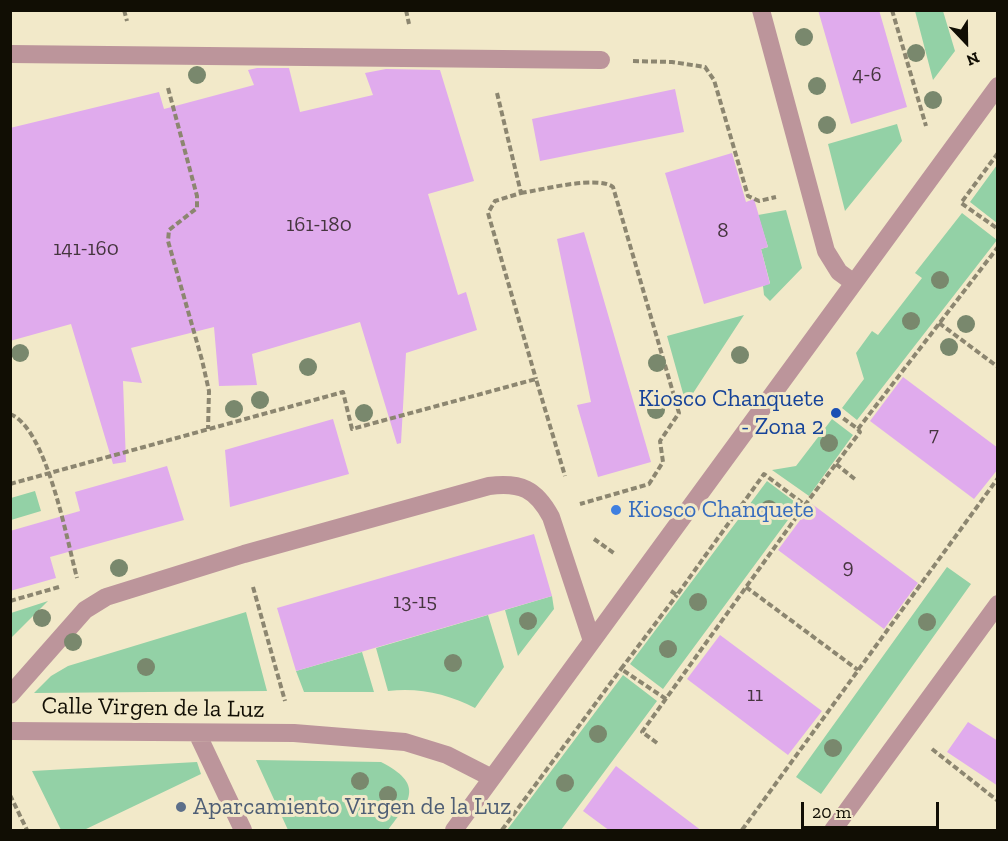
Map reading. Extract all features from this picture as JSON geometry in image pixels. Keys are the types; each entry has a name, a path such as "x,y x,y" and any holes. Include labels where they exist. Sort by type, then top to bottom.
{"street":[{"path":"761,10 826,250 839,272 854,283"},
{"path":"10,54 601,60"},
{"path":"454,831 998,86"},
{"path":"10,695 85,610 106,597 244,554 489,486 510,483 527,489 542,500 551,517 592,641"},
{"path":"833,831 998,604"},
{"name":"Calle Virgen de la Luz","path":"10,731 294,734 405,742 447,755 492,778"},
{"path":"197,733 243,831"}],"path":[{"path":"892,10 938,167"},
{"path":"164,55 166,81 197,196 197,208 169,230 168,241 202,360 208,392 208,429"},
{"path":"498,59 496,99 521,193"},
{"path":"601,60 672,62 705,67 714,80 748,196 759,201 809,189"},
{"path":"998,153 961,203 998,229"},
{"path":"567,482 488,213 495,201 521,193 593,182 607,183 613,187 679,412 660,441 663,462 649,484 574,505 576,512"},
{"path":"657,742 642,732 860,432 858,429 998,247"},
{"path":"939,323 998,367"},
{"path":"10,484 343,393 352,429 536,379"},
{"path":"836,413 858,429"},
{"path":"10,414 16,416 36,441 50,472 85,610"},
{"path":"836,464 856,480"},
{"path":"502,831 764,474 805,505"},
{"path":"741,831 998,478"},
{"path":"590,534 604,547 677,595"},
{"name":"Calle Virgen de la Luz","path":"244,554 294,734"},
{"path":"10,601 78,582"},
{"path":"746,587 858,670"},
{"path":"621,669 666,699"},
{"path":"907,728 998,801"},
{"path":"10,795 27,831"}],"green space":[{"path":"915,11 943,11 955,51 933,80"},
{"path":"897,124 902,141 845,211 828,144"},
{"path":"997,165 997,223 970,202"},
{"path":"786,210 802,268 770,301 764,295 763,286 770,283 761,249 768,247 758,215"},
{"path":"962,213 997,240 857,420 842,408 864,379 856,353 872,331 878,335 922,278 915,273"},
{"path":"744,315 686,404 667,336"},
{"path":"832,419 853,435 809,496 772,470 796,466"},
{"path":"767,481 799,505 663,689 630,664"},
{"path":"35,491 41,511 11,520 11,498"},
{"path":"947,567 971,584 821,794 796,777"},
{"path":"552,596 554,609 518,656 505,610"},
{"path":"48,601 11,638 11,613"},
{"path":"246,612 267,691 34,693 51,676 68,666"},
{"path":"488,615 504,667 475,708 433,693 411,690 388,691 376,648"},
{"path":"362,652 374,692 304,692 296,671"},
{"path":"623,675 657,701 561,830 507,830"},
{"path":"256,760 381,762 403,778 408,785 409,793 403,810 388,830 288,830"},
{"path":"197,762 201,774 84,830 61,830 32,771"}],"building":[{"path":"818,10 879,10 907,107 851,124"},
{"path":"289,68 300,112 373,95 365,73 386,69 440,70 474,181 428,194 458,295 466,292 477,330 406,353 401,443 397,444 360,322 252,354 257,385 219,386 214,327 131,348 142,383 123,381 126,462 113,464 71,324 10,341 10,128 159,92 164,109 254,85 248,70"},
{"path":"675,89 684,132 540,161 532,119"},
{"path":"732,153 746,202 754,199 768,247 761,249 770,284 704,304 665,173"},
{"path":"584,232 651,462 598,477 577,405 591,402 557,239"},
{"path":"903,377 998,448 998,469 974,499 870,421"},
{"path":"333,419 349,474 230,507 225,450"},
{"path":"167,466 184,520 50,557 56,578 10,591 10,531 80,511 75,492"},
{"path":"812,504 918,583 884,629 778,550"},
{"path":"534,534 552,596 296,671 277,608"},
{"path":"720,635 822,711 788,755 687,679"},
{"path":"968,722 998,741 998,786 947,752"},
{"path":"616,766 702,831 610,831 583,811"}],"place":[{"name":"Kiosco Chanquete - Zona 2","path":"836,413"},
{"name":"Kiosco Chanquete","path":"616,510"},
{"name":"Aparcamiento Virgen de la Luz","path":"181,807"}]}
